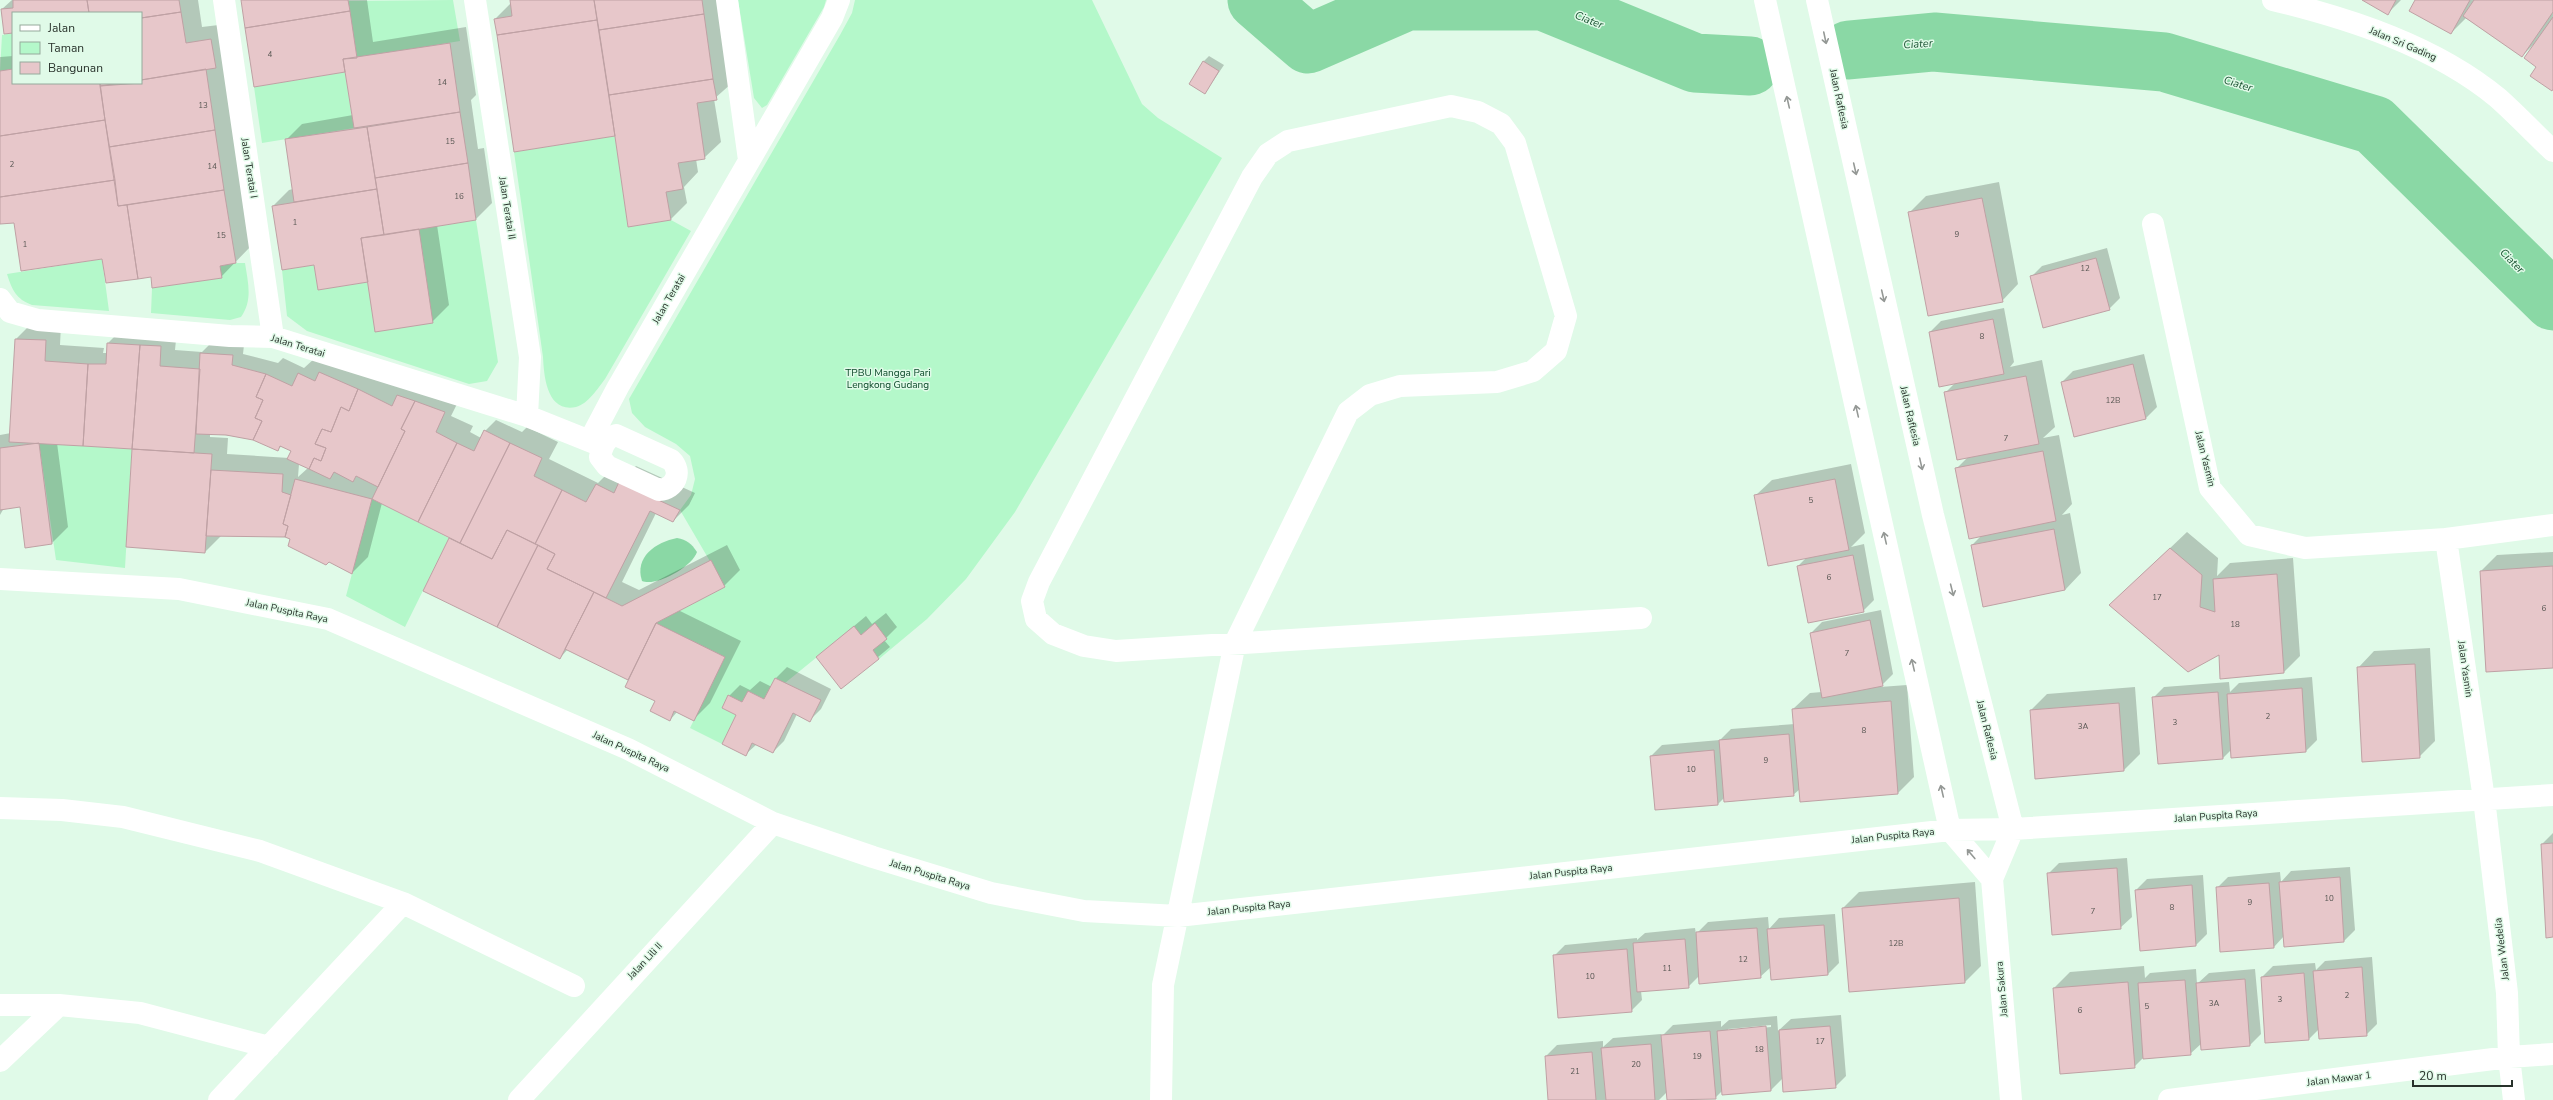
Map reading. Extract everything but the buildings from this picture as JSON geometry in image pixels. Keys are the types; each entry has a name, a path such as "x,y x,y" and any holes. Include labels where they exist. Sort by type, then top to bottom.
{"street":[{"name":"Jalan Teratai I","path":"224,0 273,337"},
{"name":"Jalan Teratai II","path":"475,0 530,357 527,416"},
{"path":"727,0 749,160"},
{"name":"Jalan Teratai","path":"0,299 10,312 38,320 230,336 273,337 527,416 596,443 618,387 832,18 839,0"},
{"path":"1765,0 1950,830 1992,879"},
{"name":"Jalan Raflesia","path":"1817,0 1933,515 2013,829"},
{"name":"Jalan Sri Gading","path":"2273,0 2355,24 2423,50 2450,65 2497,98 2553,151"},
{"path":"1161,1100 1163,985 1235,643 1348,412 1370,395 1400,386 1497,382 1533,371 1556,351 1566,316 1515,143 1501,124 1478,112 1451,106 1288,141 1268,154 1244,191 1039,582 1032,601 1036,618 1053,634 1084,646 1116,651 1235,643 1641,618"},
{"name":"Jalan Yasmin","path":"2153,224 2210,488 2248,535 2305,548 2446,539 2553,525"},
{"name":"Jalan Yasmin","path":"2446,539 2484,799"},
{"name":"Jalan Puspita Raya","path":"0,579 179,589 328,619 628,749 772,823 873,857 991,893 1084,911 1178,916 1950,830 2013,829 2553,795"},
{"name":"Jalan Wedelia","path":"2484,799 2507,993 2509,1057 2514,1100"},
{"path":"0,808 62,810 124,817 260,850 403,903 574,986"},
{"name":"Jalan Lili II","path":"519,1100 772,823"},
{"name":"Jalan Sakura","path":"2011,1100 1992,879 2013,829"},
{"path":"219,1100 403,903"},
{"path":"0,1005 59,1005 140,1013 269,1047"},
{"path":"0,1061 59,1005"},
{"name":"Jalan Mawar 1","path":"2169,1100 2509,1057 2553,1054"}],"green space":[{"path":"453,0 460,41 357,58 348,1"},
{"path":"738,0 826,0 824,7 767,105 762,108 754,98"},
{"name":"TPBU Mangga Pari Lengkong Gudang","path":"855,0 1092,0 1142,104 1158,118 1222,158 1015,512 966,579 927,619 879,659 873,650 875,623 861,635 854,627 785,683 775,678 764,699 748,691 742,702 728,696 722,708 736,715 722,744 690,728 725,657 656,623 725,587 680,510 691,495 695,479 690,456 676,444 645,427 632,413 629,399 840,35 852,13"},
{"path":"12,33 12,69 0,71 2,35"},
{"path":"345,72 354,128 262,143 254,87"},
{"path":"615,136 628,227 671,220 691,231 605,379 585,403 576,407 566,407 559,405 553,399 549,392 544,374 543,357 514,152"},
{"path":"476,220 498,362 487,381 469,384 307,331 287,316 282,270 314,265 318,290 368,282 419,229"},
{"path":"102,259 109,311 32,305 18,297 7,274"},
{"path":"245,263 249,291 245,311 241,317 230,320 151,313 152,288 221,278 220,266"},
{"path":"39,443 132,449 125,568 56,560"},
{"path":"372,499 449,538 405,627 346,596"}],"shaded area":[{"path":"677,538 688,542 693,546 697,552 694,558 681,569 664,578 656,581 642,581 640,572 644,558 655,547"}],"waterway":[{"name":"Ciater","path":"1257,0 1308,44 1407,1 1543,1 1695,63 1750,66"},
{"name":"Ciater","path":"1849,50 1934,42 2164,62 2374,125 2553,301"}]}
